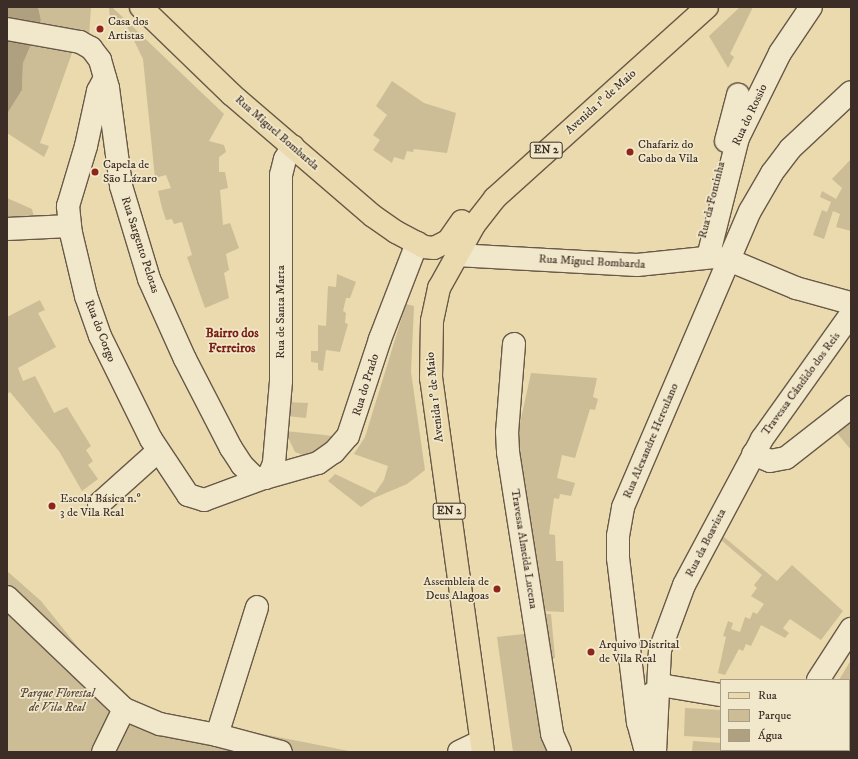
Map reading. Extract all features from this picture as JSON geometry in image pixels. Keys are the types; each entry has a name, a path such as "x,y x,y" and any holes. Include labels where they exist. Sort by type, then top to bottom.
{"main road":[{"name":"Rua Miguel Bombarda","path":"140,7 246,106 373,216 421,245"},
{"name":"Avenida 1º de Maio","path":"483,746 431,378 432,316 442,281 456,255 482,214 510,183 708,7"},
{"path":"421,245 434,248 448,241 480,196 507,168 594,91 650,58"},
{"path":"421,245 434,260 442,281"}],"street":[{"name":"Rua do Rossio","path":"712,258 738,138 780,53 811,7"},
{"name":"Rua Sargento Pelotas","path":"7,29 74,41 85,44 96,53 106,77 121,186 137,246 153,289 237,458 252,476 263,478"},
{"name":"Rua do Corgo","path":"106,77 98,91 86,146 69,198 70,226 86,296 100,336 158,451 185,490 197,500 208,499 239,485 263,478"},
{"path":"851,92 805,133 778,164 750,211 712,258 796,288 851,303"},
{"name":"Rua da Fontinha","path":"712,258 738,95"},
{"name":"Rua de Santa Marta","path":"263,478 270,473 274,463 280,381 282,175 285,159 293,146"},
{"path":"7,230 70,226"},
{"name":"Rua do Prado","path":"263,478 318,463 334,452 348,436 380,339 421,245"},
{"name":"Rua Miguel Bombarda","path":"456,255 637,265 712,258"},
{"name":"Rua Alexandre Herculano","path":"646,752 636,713 618,546 623,507 712,258"},
{"name":"Travessa Cândido dos Reis","path":"753,454 851,314"},
{"name":"Travessa Almeida Lucena","path":"514,344 507,445 552,734 560,752"},
{"path":"753,454 770,461 786,458 851,407"},
{"path":"99,504 158,451"},
{"name":"Rua da Boavista","path":"655,752 659,657 664,636 697,558 753,454"},
{"path":"7,598 124,710 160,724 217,735 281,752"},
{"path":"217,735 257,607"},
{"path":"819,679 851,629"},
{"path":"626,631 637,642 644,644 658,641 664,636"},
{"path":"636,713 646,697 658,689 680,687 720,695"},
{"path":"667,752 671,694 675,688 680,687"},
{"path":"103,752 124,710"},
{"path":"459,752 483,746"}],"green space":[{"path":"38,7 91,7 89,37 38,28 41,20"},
{"path":"109,7 112,7 224,114 209,141 224,145 226,152 219,157 219,172 225,172 228,188 220,190 223,225 230,223 239,248 226,254 229,270 224,273 229,298 205,308 187,257 192,255 182,222 174,224 172,219 166,220 162,208 158,191 171,188 166,175 155,178 143,59 123,18 110,21"},
{"path":"740,7 753,7 730,54 734,57 728,68 709,36"},
{"path":"28,45 72,53 40,143 49,146 44,157 7,133 7,114 22,90 23,63"},
{"path":"392,81 424,103 456,113 447,153 414,149 413,152 407,151 404,160 394,157 392,163 373,150 380,140 373,135 387,115 376,106"},
{"path":"851,159 851,231 836,227 840,214 833,211 824,239 813,235 822,210 827,212 831,202 820,197 822,191 836,199 842,188 832,179"},
{"path":"7,198 32,209 36,226 7,227"},
{"path":"337,274 356,282 350,298 346,298 343,311 346,313 345,323 348,324 340,352 326,350 323,371 318,370 318,363 311,362 311,351 318,351 318,325 326,326 328,286 336,287"},
{"path":"40,300 45,310 38,313 56,347 18,368 23,381 35,376 54,413 67,407 91,446 86,450 93,461 88,465 98,479 82,491 59,451 10,392 7,394 7,317"},
{"path":"406,304 414,306 411,372 425,470 407,484 374,498 361,507 328,481 335,474 375,493 384,480 388,466 354,454 365,437"},
{"path":"531,373 597,378 593,397 598,399 595,410 590,409 575,458 562,455 557,478 575,483 571,496 560,494 559,499 554,498 549,534 555,535 556,561 563,561 564,612 543,611 515,446"},
{"path":"287,402 308,403 306,418 286,416"},
{"path":"851,413 851,450 833,428"},
{"path":"285,431 337,437 308,457 295,452"},
{"path":"724,537 777,581 792,565 843,611 821,640 790,619 783,628 789,633 785,638 761,625 751,646 746,644 743,651 739,649 725,675 718,673 726,637 723,636 728,621 733,623 731,629 740,632 745,617 750,619 753,612 757,614 764,604 751,596 757,588 754,585 762,575 721,540"},
{"name":"Parque Florestal de Vila Real","path":"7,571 41,601 113,691 135,709 354,752 7,752"},
{"path":"544,614 551,614 555,658 549,659"},
{"path":"533,633 553,752 513,752 497,637"},
{"path":"851,660 851,709 850,679 840,679"},
{"path":"685,708 720,710 720,738 684,736"},
{"path":"693,741 720,743 720,751 837,752 692,752"}],"water":[{"path":"8,7 38,7 41,20 23,63 22,90 7,114"}],"place":[{"name":"Casa dos Artistas","path":"100,29"},
{"name":"Chafariz do Cabo da Vila","path":"630,152"},
{"name":"Capela de São Lázaro","path":"95,172"},
{"name":"Escola Básica n.º 3 de Vila Real","path":"52,506"},
{"name":"Assembleia de Deus Alagoas","path":"497,589"},
{"name":"Arquivo Distrital de Vila Real","path":"591,652"}],"district":[{"name":"Bairro dos Ferreiros","path":"232,342"}]}
